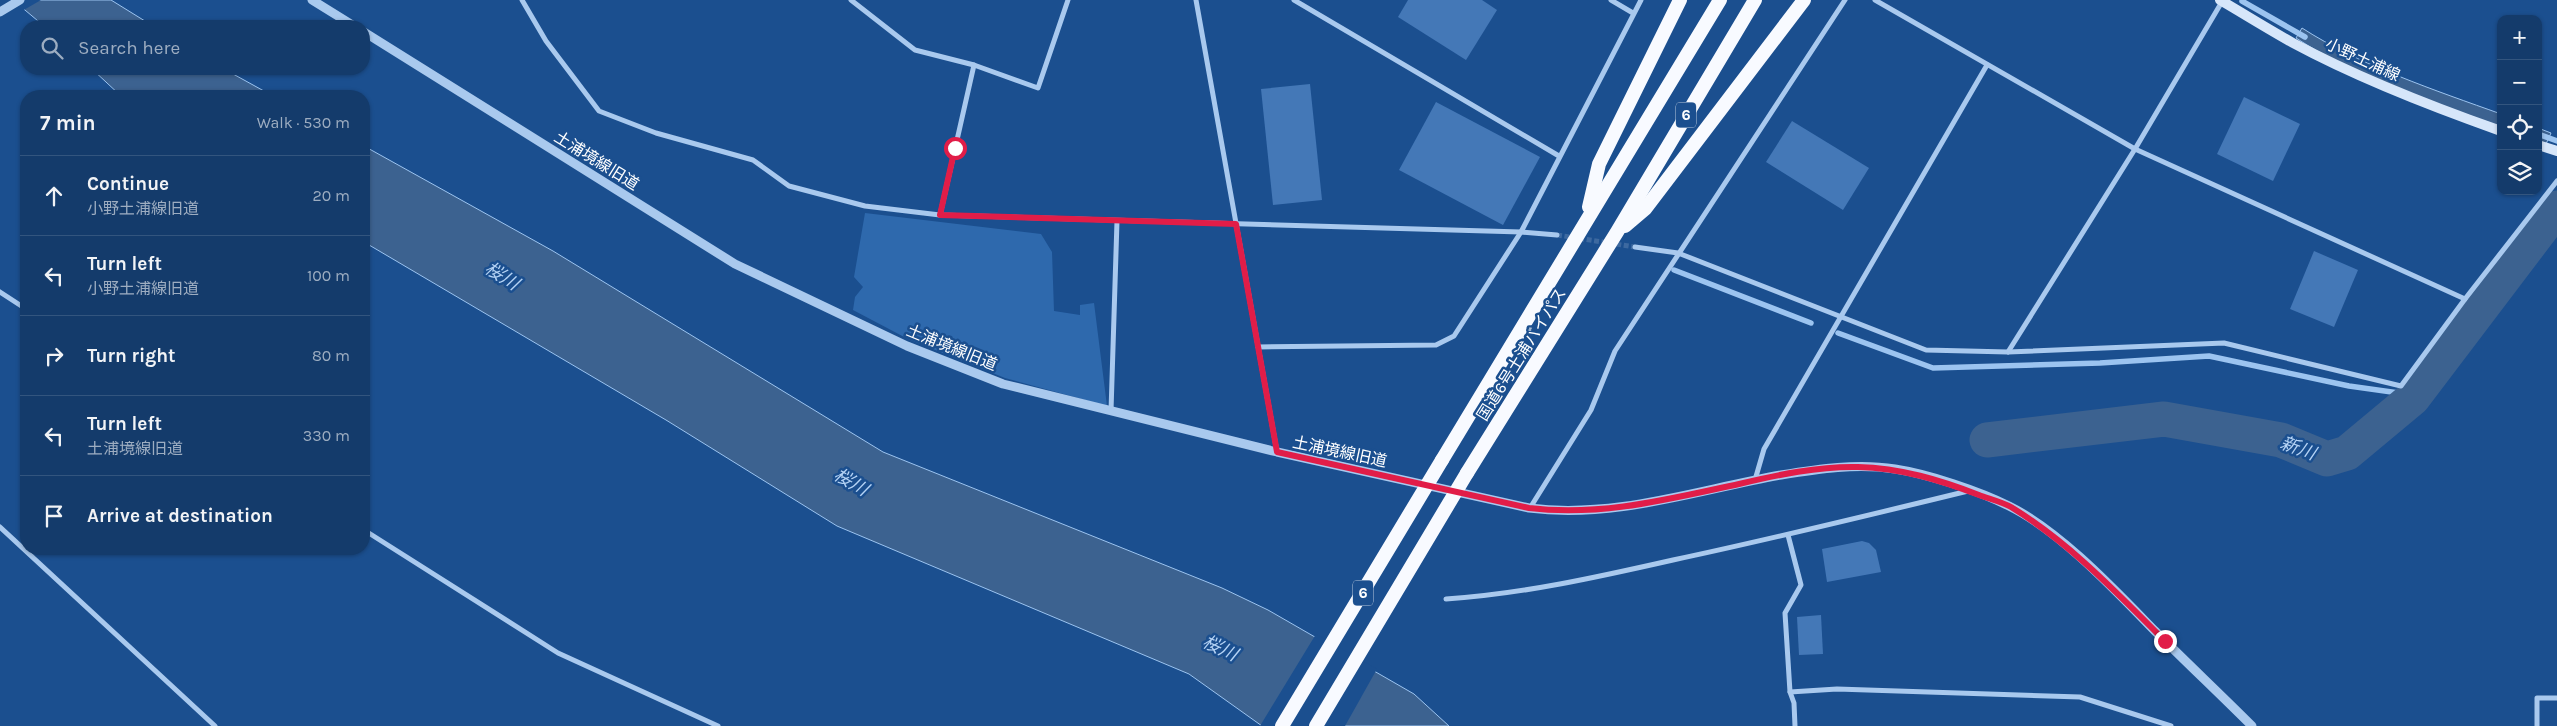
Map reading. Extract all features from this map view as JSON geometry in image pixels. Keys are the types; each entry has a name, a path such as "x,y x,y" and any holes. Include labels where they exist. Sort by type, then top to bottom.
{"highway":[{"path":"1586,220 1599,164 1680,0"},
{"name":"国道6号土浦バイパス","path":"1282,726 1720,0"},
{"name":"国道6号土浦バイパス","path":"1316,726 1467,473 1618,232 1755,0"},
{"path":"1618,232 1645,209 1804,0"}],"main road":[{"name":"小野土浦線","path":"2222,0 2293,43 2358,74 2444,111 2497,130"},
{"path":"2542,146 2557,151"}],"street":[{"path":"0,12 20,0"},
{"path":"312,0 344,20"},
{"path":"522,0 546,41 599,111 656,133 752,160 789,186 865,206 940,215 1521,232 1557,235"},
{"path":"851,0 915,50 974,65 1038,88 1068,0"},
{"path":"1196,0 1277,452"},
{"path":"1294,0 1559,156"},
{"path":"1611,0 1633,13"},
{"path":"1258,347 1436,345 1454,336 1521,232 1641,0"},
{"path":"1529,508 1591,410 1615,351 1845,0"},
{"path":"1875,0 2135,149 2465,298"},
{"path":"2008,352 2135,149 2222,0"},
{"name":"土浦境線旧道","path":"370,36 735,264 907,346 1003,384 1277,452 1529,508 1578,512 1618,508 1755,480 1816,470 1857,466 1896,469 1940,480 2009,506 2053,536 2104,579 2252,726"},
{"path":"940,215 974,65"},
{"path":"1755,480 1764,449 1987,65"},
{"path":"1635,247 1678,253 1926,350 2008,352 2224,343 2401,386 2465,298 2557,181"},
{"path":"1111,411 1117,221"},
{"path":"0,292 20,305"},
{"path":"1446,599 1493,596 1568,582 1788,535 1969,491"},
{"path":"0,527 20,546"},
{"path":"370,534 558,653 718,726"},
{"path":"1788,535 1801,585 1785,613 1790,692 1794,703 1795,726"},
{"path":"30,555 215,726"},
{"path":"1790,692 1837,689 2080,697 2171,726"},
{"path":"2537,726 2537,698 2557,698"}],"shaded area":[{"path":"865,213 1041,234 1052,252 1054,311 1080,315 1080,305 1094,303 1107,406 1005,378 908,339 853,310 855,297 863,287 854,277"}],"water":[{"path":"13,0 111,0 143,20 37,20"},
{"path":"2302,28 2348,54 2373,65 2497,113 2497,126 2369,77 2343,65 2296,38"},
{"path":"98,75 235,75 262,90 115,90"},
{"path":"2542,130 2551,133 2546,144 2542,142"},
{"name":"桜川","path":"370,149 553,251 883,452 1222,588 1268,610 1414,694 1449,726 1262,726 1189,674 837,526 666,420 370,246"}],"pier":[{"path":"11,0 41,0 22,11"},
{"path":"1316,634 1377,669 1345,726 1260,726"}],"building":[{"path":"1408,0 1482,0 1497,10 1466,60 1398,17"},
{"path":"1310,84 1322,200 1273,205 1261,89"},
{"path":"2244,97 2300,124 2273,181 2217,154"},
{"path":"1436,102 1540,157 1503,225 1399,170"},
{"path":"1792,121 1869,168 1843,210 1766,162"},
{"path":"2314,251 2358,270 2334,327 2290,309"},
{"path":"1862,541 1869,543 1876,550 1881,572 1827,582 1822,549"},
{"path":"1821,615 1823,654 1799,655 1797,617"}],"waterway":[{"path":"2242,1 2305,37"},
{"path":"2542,135 2557,141"},
{"name":"新川","path":"1987,440 2164,419 2281,440 2327,459 2347,453 2413,398 2557,208"},
{"path":"1674,270 1811,323"},
{"path":"1838,333 1933,368 2100,363 2209,356 2349,386 2406,394"}],"tunnel":[{"path":"1557,235 1635,247"}],"route":[{"path":"955,148 940,215 1236,224 1277,452 1529,508 1578,512 1618,508 1755,480 1816,470 1857,466 1896,469 1940,480 2009,506 2046,530 2104,579 2165,641"}]}
